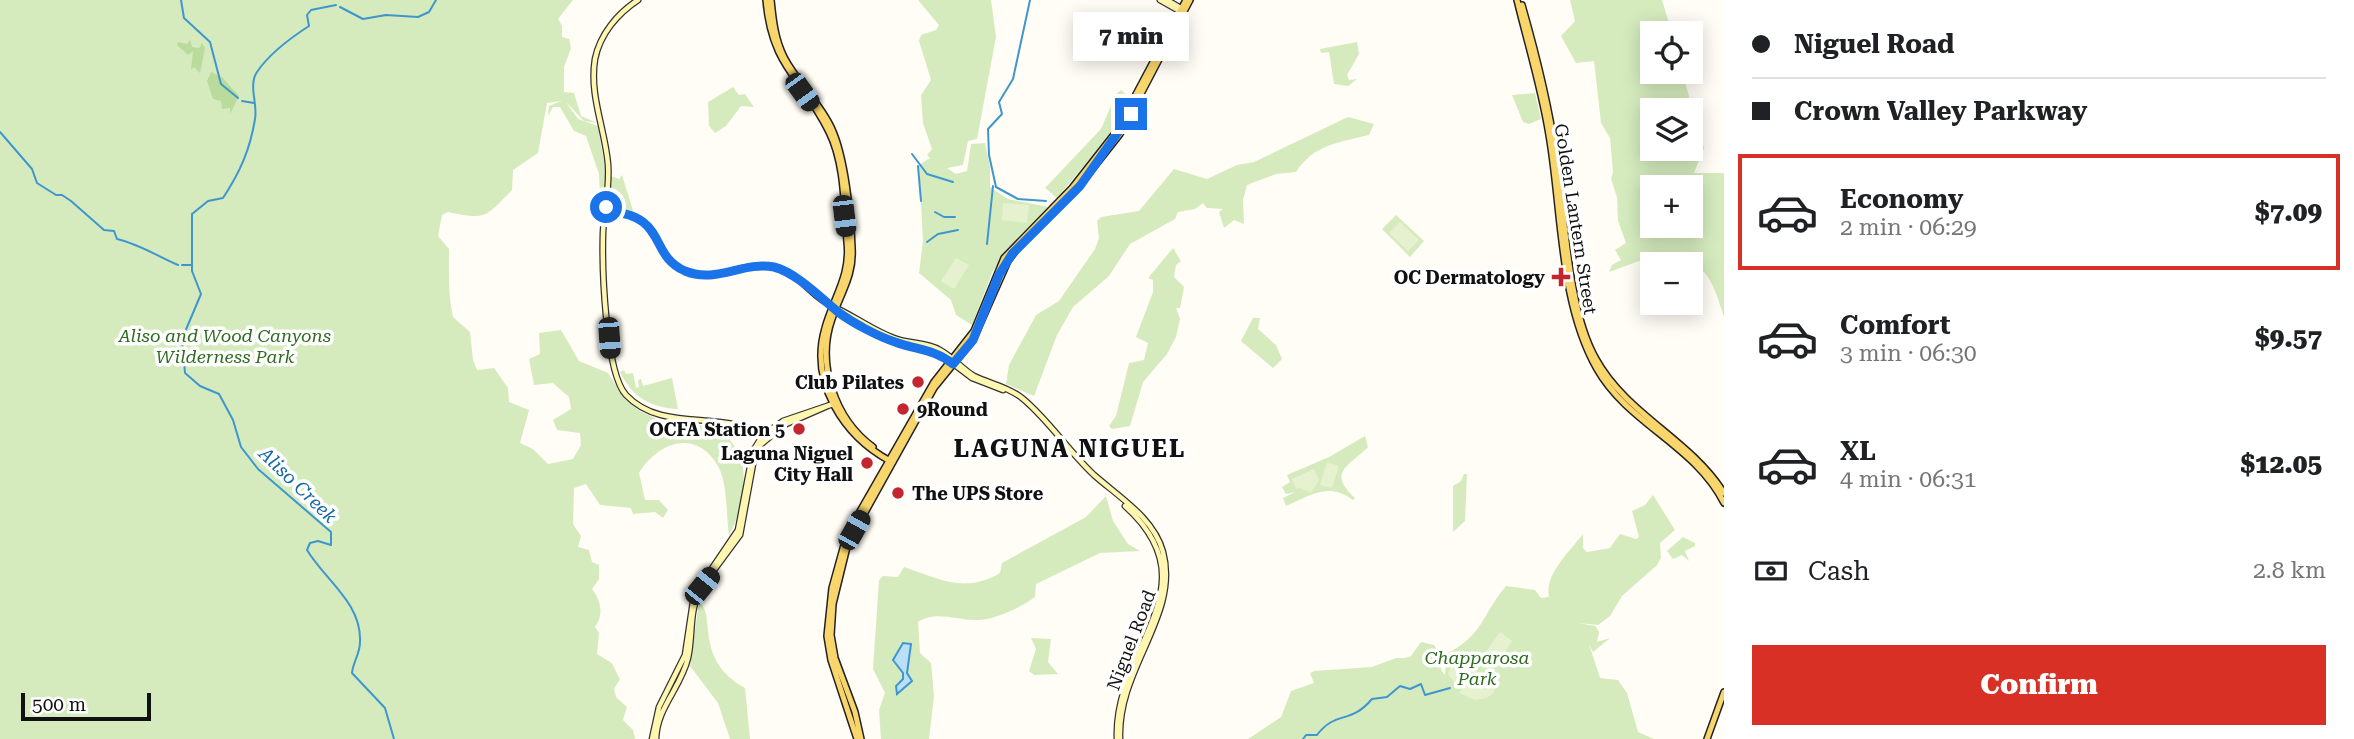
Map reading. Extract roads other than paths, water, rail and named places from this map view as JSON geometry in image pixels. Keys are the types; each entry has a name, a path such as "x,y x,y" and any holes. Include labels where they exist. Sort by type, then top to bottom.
{"main road":[{"path":"638,0 615,20 596,57 594,92 608,166 603,248 610,354 622,388 644,410 655,414 739,426 764,437"},
{"path":"768,0 769,27 830,133 846,202"},
{"path":"1160,0 1183,11"},
{"path":"1167,0 1183,11"},
{"path":"859,739 831,660 827,636 828,608 840,555 850,527 921,407 974,331 1004,258 1077,182 1120,126 1188,0"},
{"name":"Golden Lantern Street","path":"1521,7 1548,130 1575,313 1596,368 1629,408 1700,466 1724,503"},
{"name":"Golden Lantern Street","path":"1530,47 1552,129 1580,321 1598,363 1616,388 1694,454 1724,493"},
{"path":"805,91 833,131 843,170 852,260 845,291 834,307"},
{"path":"843,170 841,186 847,267 823,333 824,363 833,404 844,425 891,460"},
{"path":"1559,201 1564,208 1561,216"},
{"name":"Niguel Road","path":"606,211 643,220 671,261 687,272 707,276 752,266 771,266 794,276 834,307 889,340 932,347 1028,407 1099,483 1146,526 1156,544 1164,576 1159,604 1123,686 1119,739"},
{"name":"Niguel Road","path":"834,307 911,344"},
{"path":"824,363 838,404 858,437"},
{"name":"Niguel Road","path":"991,384 1023,398 1093,473 1143,518 1156,535 1164,554 1167,577 1163,605 1129,680 1119,739"},
{"path":"726,554 738,530 753,451 764,437 784,425 833,404"},
{"path":"654,739 660,713 688,657 697,596 744,523 755,455 764,437"},
{"path":"840,571 840,555 891,460"},
{"path":"1093,473 1099,483 1110,489"},
{"path":"744,503 749,492 747,474"},
{"path":"848,543 831,621 832,644 859,739"},
{"path":"1709,739 1724,692"},
{"path":"1709,739 1724,708"}],"water":[{"path":"903,643 911,644 907,673 912,681 897,694 896,686 903,679 903,673 893,660"}],"waterway":[{"path":"181,0 184,18 210,42 221,84 238,98"},
{"name":"Aliso Creek","path":"340,7 363,19 386,15 418,17 429,12 436,0"},
{"path":"1030,0 1013,79 999,102 1002,114 988,129 989,155 996,187 1018,199 1046,201"},
{"name":"Aliso Creek","path":"336,5 311,10 307,15 309,26 274,52 254,77 255,119 239,170 223,198 208,201 192,214 192,271 201,294 182,339 185,373 200,386 219,394 233,420 241,447 258,469 331,532 331,545 318,541 310,543 307,550 355,615 360,642 352,673 385,708 394,739"},
{"path":"242,101 254,103"},
{"path":"0,132 32,169 37,183 71,201 104,230 114,231 117,239 178,265"},
{"path":"912,154 927,174 953,182"},
{"path":"918,166 921,201"},
{"path":"987,244 993,186"},
{"path":"935,212 944,217 955,217"},
{"path":"927,242 938,234 958,230"},
{"path":"182,265 191,265"},
{"path":"1303,739 1306,735 1317,735 1331,722 1357,712 1372,699 1387,697 1400,686 1410,689 1421,684 1425,695 1450,688"}],"place":[{"name":"OC Dermatology","path":"1561,277"},
{"name":"Club Pilates","path":"918,382"},
{"name":"9Round","path":"903,409"},
{"name":"OCFA Station 5","path":"799,429"},
{"name":"Laguna Niguel City Hall","path":"867,463"},
{"name":"The UPS Store","path":"898,493"}],"district":[{"name":"LAGUNA NIGUEL","path":"1070,449"}],"park label":[{"name":"Aliso and Wood Canyons Wilderness Park","path":"225,345"},
{"name":"Chapparosa Park","path":"1477,667"}]}
